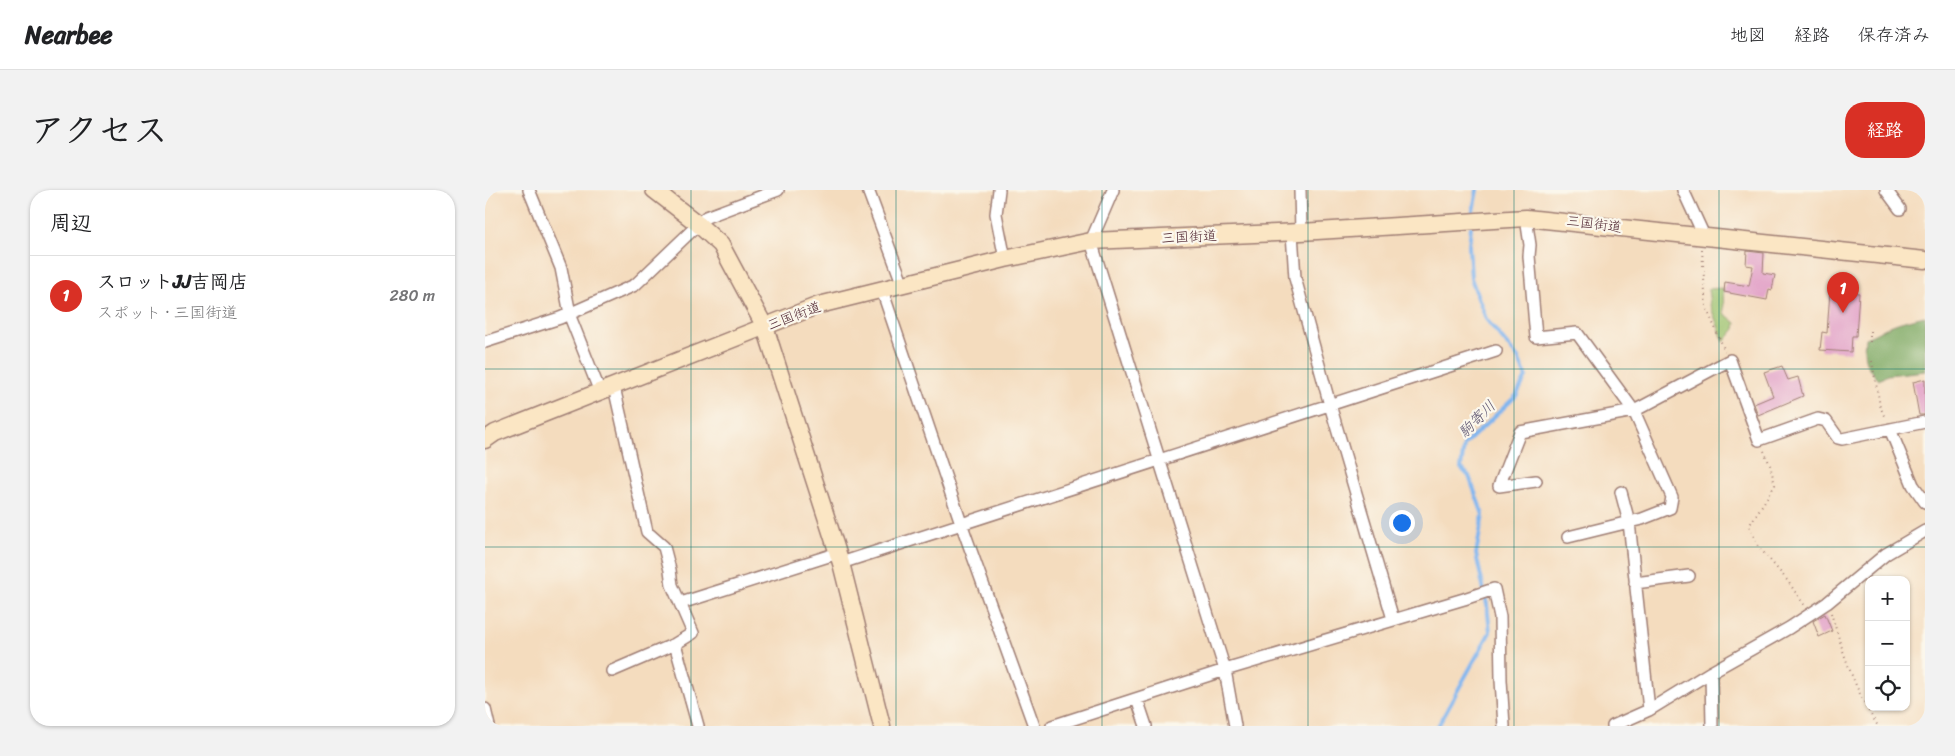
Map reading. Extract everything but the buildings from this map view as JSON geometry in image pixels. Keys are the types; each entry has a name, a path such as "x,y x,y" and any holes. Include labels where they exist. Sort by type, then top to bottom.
{"street":[{"path":"529,190 561,268 571,319 607,390 647,532 664,547 672,585 693,633 675,644 612,671"},
{"path":"654,190 698,224 721,245 765,327 839,558 882,726"},
{"path":"485,342 559,318 635,285 706,217 778,190"},
{"path":"868,190 903,285"},
{"path":"999,190 996,214 1005,260"},
{"path":"1113,190 1091,242 1225,670 1235,726"},
{"path":"1300,190 1295,278 1393,619"},
{"path":"1683,190 1703,237"},
{"path":"1886,190 1900,208"},
{"path":"1526,218 1530,245 1529,256 1536,337 1577,333 1634,411 1672,497 1670,508 1642,519 1567,537"},
{"name":"三国街道","path":"485,440 495,433 819,305 1005,260 1091,242 1526,218 1925,260"},
{"path":"882,290 961,523 1034,726"},
{"path":"681,603 961,523 1497,351"},
{"path":"1536,481 1499,486 1520,432 1634,411 1730,360 1759,440 1818,418 1826,421 1838,438 1842,439 1925,422"},
{"path":"1890,429 1913,485 1925,502"},
{"path":"1621,492 1629,522 1649,710"},
{"path":"1613,726 1649,710 1789,628 1827,603 1886,554 1925,531"},
{"path":"1635,583 1689,576"},
{"path":"1052,726 1225,670 1494,589 1500,617 1504,726"},
{"path":"675,644 698,726"},
{"path":"1711,672 1712,726"},
{"path":"1137,698 1145,726"},
{"path":"485,709 489,726"}],"path":[{"path":"1703,237 1706,307 1730,360"},
{"path":"1870,330 1870,342"},
{"path":"1872,361 1880,406 1890,429"},
{"path":"1759,440 1770,464 1775,485 1749,526 1757,546 1787,580 1810,614"},
{"path":"1827,603 1843,652 1866,709 1877,726"}],"green space":[{"path":"1723,288 1724,313 1736,323 1735,329 1724,342 1710,305 1708,289"},
{"path":"1925,316 1925,371 1887,375 1879,380 1867,365 1864,351 1865,338 1894,324"}],"waterway":[{"name":"駒寄川","path":"1472,217 1477,190"},
{"name":"駒寄川","path":"1438,726 1490,632 1487,605 1476,554 1483,515 1469,476 1461,468 1464,445 1516,396 1526,377 1518,358 1486,319 1471,278 1469,246 1471,227"}],"place":[{"name":"スロットJJ吉岡店","path":"1843,313"}]}
